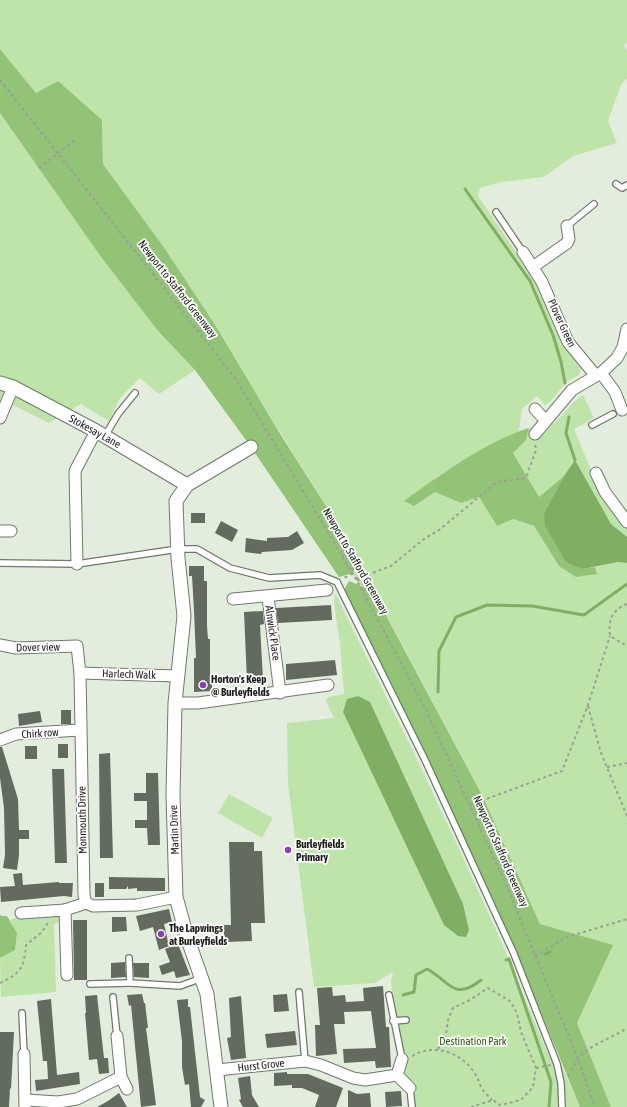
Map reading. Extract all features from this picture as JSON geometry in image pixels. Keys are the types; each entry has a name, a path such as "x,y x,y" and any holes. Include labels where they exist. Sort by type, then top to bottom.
{"street":[{"path":"533,267 567,243 569,239 567,226"},
{"name":"Plover Green","path":"523,252 552,302 568,342 615,392 621,411"},
{"path":"535,434 545,420 572,390 598,374 617,358 623,347 627,329"},
{"name":"Stokesay Lane","path":"0,383 13,387 100,434 187,485"},
{"path":"0,418 13,387"},
{"path":"535,409 545,420"},
{"path":"77,564 75,471 100,434"},
{"path":"187,485 251,447"},
{"path":"596,473 605,492 627,522"},
{"name":"Martin Drive","path":"187,485 176,501 178,549 184,616 175,703 173,795 176,897 187,937 207,994 221,1107"},
{"name":"Alnwick Place","path":"233,599 268,597 327,590"},
{"name":"Alnwick Place","path":"268,597 280,693"},
{"name":"Dover view","path":"0,645 16,648 77,646"},
{"name":"Monmouth Drive","path":"77,646 80,673 84,895 86,903"},
{"name":"Harlech Walk","path":"80,673 178,676"},
{"path":"175,703 198,703 328,686"},
{"name":"Chirk row","path":"0,740 16,734 80,730"},
{"path":"21,913 60,910 86,903 93,906 137,905 176,897"},
{"path":"60,910 67,975"},
{"path":"117,1036 121,1077 127,1089"},
{"path":"24,1054 26,1103 58,1102 77,1099 121,1077"},
{"path":"402,1059 397,1075 410,1088"},
{"name":"Hurst Grove","path":"217,1070 305,1061 321,1065 354,1078 365,1080 397,1075"}],"lane":[{"path":"616,184 622,188 627,186"},
{"path":"567,226 594,204"},
{"path":"496,212 523,252"},
{"path":"100,434 135,393"},
{"path":"592,425 621,411"},
{"path":"0,563 77,564 178,549 197,549 230,568 269,578 320,575 337,582 426,762 502,926 550,1041 561,1083 562,1107"},
{"path":"129,958 130,983"},
{"path":"90,984 130,983 180,986 202,978"},
{"path":"299,992 305,1061"},
{"path":"389,995 393,1021 402,1059"},
{"path":"113,997 117,1036"},
{"path":"22,1013 24,1054"},
{"path":"393,1021 406,1020"},
{"path":"410,1088 412,1107"}],"path":[{"name":"Newport to Stafford Greenway","path":"0,80 22,105 235,378 356,578 426,710 470,805 507,887 578,1059 595,1107"},
{"path":"39,168 75,140"},
{"path":"356,578 391,566 424,539 439,530 497,482 526,478 536,450 535,434"},
{"path":"337,582 353,573 351,560 341,554"},
{"path":"356,578 363,583 363,592"},
{"path":"470,805 562,771 588,705 610,636 608,623 614,613 621,606 627,604"},
{"path":"610,636 627,646"},
{"path":"588,705 607,767 627,816"},
{"path":"607,767 627,763"},
{"path":"0,983 17,975 25,958 26,944 42,932 60,910"},
{"path":"535,956 567,937 627,919"},
{"path":"402,1059 408,1058 417,1053 438,1049 453,1053 465,1060 476,1073 482,1090 500,1106 521,1100 533,1087 536,1068 521,1032 517,1013 510,1001 488,988 470,1000 453,1008 448,1020 446,1035 438,1049"},
{"path":"561,1083 574,1068 578,1059 588,1050 627,1028"},
{"path":"536,1068 557,1064"},
{"path":"471,1107 493,1100"}],"green space":[{"path":"0,0 627,0 627,43 624,45 627,51 627,78 621,85 608,121 617,143 573,156 544,177 501,182 480,188 478,196 535,280 566,349 581,369 579,375 565,383 551,401 545,405 537,396 522,409 519,431 437,477 414,506 435,492 461,503 479,496 497,526 513,519 534,526 559,566 597,574 595,567 618,562 627,563 627,1107 611,1107 577,1023 612,945 540,924 483,797 411,661 373,591 359,585 353,573 359,558 163,246 103,164 102,120 36,93 0,49"},
{"path":"0,113 101,257 158,331 195,370 159,394 140,378 120,398 109,421 81,404 49,423 15,406 0,402"},
{"path":"583,395 594,418 574,429 595,479 622,524 627,527 627,537 611,524 575,460 564,476 539,497 513,453 526,440 529,428 541,437 576,400"},
{"name":"Destination Park","path":"335,593 416,757 461,853 501,941 549,1056 560,1062 580,1107 415,1107 413,1096 416,1091 415,1086 404,1074 408,1057 407,1054 402,1052 398,1026 400,1024 409,1023 409,1017 398,1017 395,1014 391,982 393,972 375,983 314,987 288,784 287,723 334,718 326,701 328,697 344,694 340,644 334,603","holes":["347,699 444,925 343,712"]},
{"path":"229,794 273,818 262,838 218,813"},
{"path":"59,912 59,923 54,924 56,992 1,997 0,958 15,950 17,933 10,920 19,916"}],"shaded area":[{"path":"0,49 36,93 58,81 102,120 103,164 163,246 215,325 279,432 359,558 353,573 339,577 251,447 195,370 158,331 101,257 0,113"},
{"path":"529,428 526,440 513,453 539,497 564,476 544,513 583,569 595,567 597,574 576,577 559,566 534,526 513,519 497,526 479,497 461,503 435,492 414,506 404,501 448,470 480,450 497,441"},
{"path":"575,460 611,524 627,537 627,563 618,562 583,569 566,562 545,526 544,513 564,476"},
{"path":"349,581 373,591 483,797 540,924 613,945 577,1023 611,1107 580,1107 510,937 397,695 344,590"},
{"path":"358,696 370,702 463,904 469,930 466,937 458,936 444,925 343,712 347,699"},
{"path":"0,914 1,916 7,916 17,933 15,950 0,958"}],"building":[{"path":"191,513 205,513 205,523 191,523"},
{"path":"221,521 238,530 232,542 215,533"},
{"path":"297,531 304,543 292,550 262,552 261,554 245,552 246,538 267,541 267,538 288,537"},
{"path":"189,566 204,566 204,581 207,581 207,626 208,639 210,639 210,678 212,678 212,691 194,692 194,658 196,658 192,576 189,576"},
{"path":"331,605 332,620 278,623 276,608"},
{"path":"263,611 264,624 260,625 263,680 247,681 244,612"},
{"path":"335,660 337,675 286,680 286,664"},
{"path":"61,710 71,710 71,724 61,724"},
{"path":"40,711 42,722 19,726 18,714"},
{"path":"58,744 68,744 68,758 58,758"},
{"path":"25,746 37,746 37,759 25,759"},
{"path":"0,747 2,747 18,799 19,830 29,830 29,839 19,839 17,870 3,868 5,855 4,808 0,778"},
{"path":"110,753 113,858 100,858 99,754"},
{"path":"52,769 64,769 67,863 55,863"},
{"path":"146,773 158,773 160,845 148,845 147,828 135,828 135,820 147,820 147,801 134,801 134,793 146,793"},
{"path":"229,842 254,842 254,851 262,851 265,923 251,923 252,941 224,942 224,925 231,925"},
{"path":"22,873 23,885 59,882 73,883 72,897 64,896 1,902 0,887 15,886 13,874"},
{"path":"109,877 165,878 165,891 137,891 137,888 128,889 128,886 126,889 109,889"},
{"path":"95,883 104,883 104,897 95,897"},
{"path":"169,909 172,922 164,924 169,946 159,950 153,927 140,931 136,916"},
{"path":"112,917 126,917 127,931 112,932"},
{"path":"73,920 87,920 87,980 74,980"},
{"path":"178,944 190,975 176,978 174,971 162,975 159,966 170,962 165,949"},
{"path":"125,962 126,977 111,978 111,963"},
{"path":"133,963 149,963 149,978 134,977"},
{"path":"383,986 386,1027 389,1027 391,1067 376,1068 375,1061 344,1063 343,1049 376,1048 371,1011 344,1012 345,1024 334,1024 337,1054 316,1056 315,1025 320,1025 317,988 332,987 333,996 345,995 346,1002 364,1001 363,988"},
{"path":"142,994 145,1003 148,1028 146,1028 156,1105 141,1107 131,1005 129,1006 127,995"},
{"path":"287,994 289,1011 274,1012 273,995"},
{"path":"97,995 104,1058 108,1058 109,1073 99,1074 97,1059 89,1060 85,1013 85,996"},
{"path":"241,996 246,1058 231,1060 227,1038 231,1037 229,998"},
{"path":"51,999 57,1075 79,1072 80,1084 36,1091 35,1080 48,1079 47,1061 43,1061 37,1001"},
{"path":"188,999 200,1097 205,1100 201,1107 191,1107 189,1084 185,1085 182,1067 182,1041 177,1000"},
{"path":"295,1031 297,1045 267,1048 265,1034"},
{"path":"0,1032 14,1032 9,1107 0,1107"},
{"path":"287,1072 287,1074 308,1074 343,1088 336,1107 315,1107 319,1095 302,1088 292,1088 292,1085 274,1086 274,1073"},
{"path":"250,1076 252,1095 259,1107 243,1107 239,1100 241,1099 238,1078"},
{"path":"348,1090 357,1094 370,1093 371,1107 348,1107"},
{"path":"401,1091 402,1106 386,1107 385,1092"},
{"path":"119,1093 127,1107 97,1107 108,1101"}],"waterway":[{"path":"465,189 530,281 553,335 561,362 565,383"},
{"path":"569,417 566,433 575,460"},
{"path":"438,692 439,651 456,617 487,605 532,606 584,615 627,584"},
{"path":"545,954 550,952"},
{"path":"506,960 509,959 551,1082 549,1107"},
{"path":"403,995 414,992 416,975 427,969 447,984 458,989 464,989 472,986 481,980"}],"place":[{"name":"Horton's Keep @ Burleyfields","path":"203,685"},
{"name":"Burleyfields Primary","path":"288,850"},
{"name":"The Lapwings at Burleyfields","path":"161,934"}]}
